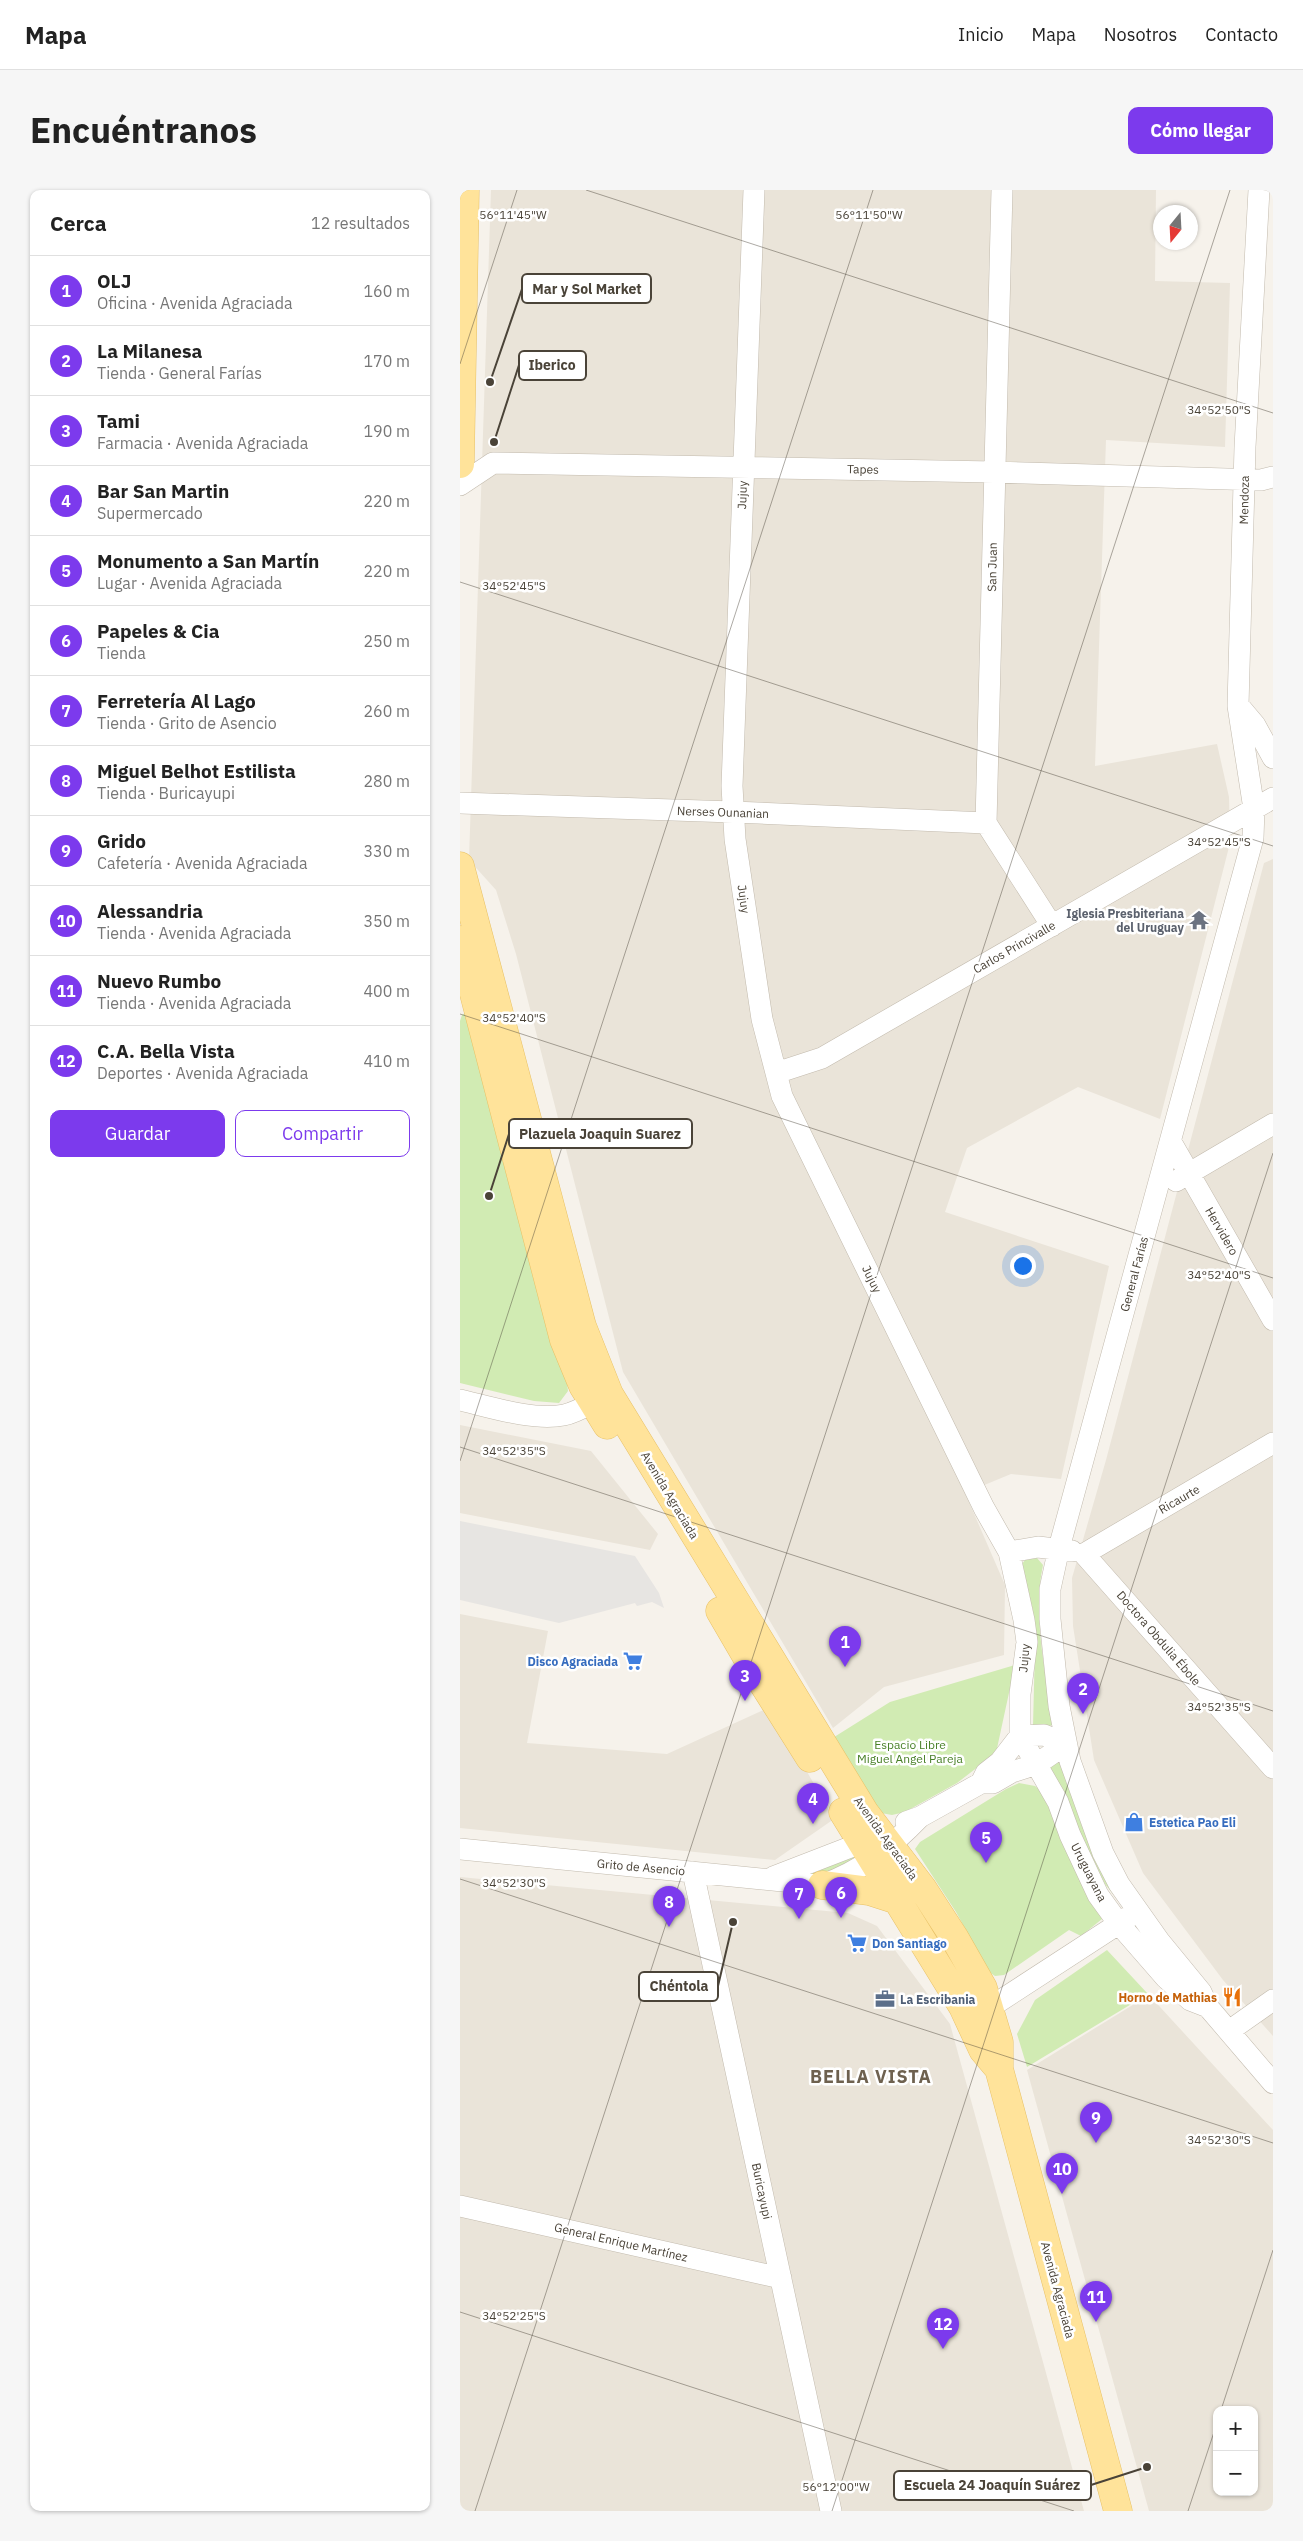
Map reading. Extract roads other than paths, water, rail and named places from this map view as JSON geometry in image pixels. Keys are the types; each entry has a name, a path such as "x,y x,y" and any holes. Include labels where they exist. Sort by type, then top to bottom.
{"main road":[{"path":"460,464 465,190"},
{"name":"Avenida Agraciada","path":"460,866 601,1398"},
{"name":"Avenida Agraciada","path":"461,957 564,1340 575,1370 601,1398 752,1666 876,1845 954,1937 983,1988 999,2042 999,2069 1118,2511"},
{"name":"Avenida Agraciada","path":"876,1845 897,1900 963,2007 982,2050 999,2069"},
{"path":"822,1885 868,1891 897,1900"}],"street":[{"name":"Jujuy","path":"754,190 732,786 735,839 762,1019 782,1096 984,1508 1009,1552 1021,1597 1027,1642 1020,1694 1020,1736"},
{"name":"San Juan","path":"986,824 1002,190"},
{"name":"Mendoza","path":"1254,809 1238,706 1245,479 1265,226 1259,190"},
{"name":"Tapes","path":"460,485 493,463 743,466 1245,479 1273,477"},
{"path":"1238,706 1254,725 1273,758"},
{"name":"Carlos Princivalle","path":"776,1072 822,1058 1273,798"},
{"name":"Nerses Ounanian","path":"460,803 733,812 986,824"},
{"name":"General Farías","path":"1066,1744 1059,1706 1050,1611 1050,1589 1059,1548 1248,860 1253,838 1254,809"},
{"path":"986,824 1052,926"},
{"path":"1156,1194 1273,1124"},
{"name":"Hervidero","path":"1171,1142 1273,1320"},
{"path":"460,1400 549,1417 566,1414 601,1398"},
{"name":"Ricaurte","path":"1084,1554 1273,1443"},
{"path":"1009,1552 1038,1547 1059,1548 1084,1554"},
{"name":"Doctora Obdulia Ébole","path":"1084,1554 1273,1768"},
{"path":"981,1783 986,1773 1000,1762 1020,1736 1044,1735 1066,1744"},
{"name":"Uruguayana","path":"1020,1736 1058,1802 1070,1835 1098,1895 1119,1924 1166,1978 1190,2000 1208,2007"},
{"path":"822,1885 838,1880 876,1845 920,1817 981,1783 993,1783 1012,1772 1037,1764 1066,1744"},
{"name":"Uruguayana","path":"1066,1744 1085,1805 1103,1853 1137,1912 1202,1992 1208,2007 1273,2082"},
{"path":"769,1879 876,1845"},
{"name":"Grito de Asencio","path":"460,1849 822,1885"},
{"name":"Buricayupi","path":"693,1872 831,2511"},
{"path":"989,2008 1137,1912"},
{"path":"1229,2031 1273,2000"},
{"name":"General Enrique Martínez","path":"460,2206 781,2278"}],"place":[{"name":"Mar y Sol Market","path":"490,382"},
{"name":"Iberico","path":"494,442"},
{"name":"Iglesia Presbiteriana del Uruguay","path":"1199,920"},
{"name":"Plazuela Joaquin Suarez","path":"489,1196"},
{"name":"Disco Agraciada","path":"633,1661"},
{"name":"OLJ","path":"845,1667"},
{"name":"Tami","path":"745,1701"},
{"name":"La Milanesa","path":"1083,1714"},
{"name":"Estetica Pao Eli","path":"1134,1822"},
{"name":"Bar San Martin","path":"813,1824"},
{"name":"Monumento a San Martín","path":"986,1863"},
{"name":"Papeles & Cia","path":"841,1918"},
{"name":"Ferretería Al Lago","path":"799,1919"},
{"name":"Chéntola","path":"733,1922"},
{"name":"Miguel Belhot Estilista","path":"669,1927"},
{"name":"Don Santiago","path":"857,1943"},
{"name":"Horno de Mathias","path":"1232,1997"},
{"name":"La Escribania","path":"885,1999"},
{"name":"Grido","path":"1096,2143"},
{"name":"Alessandria","path":"1062,2194"},
{"name":"Nuevo Rumbo","path":"1096,2322"},
{"name":"C.A. Bella Vista","path":"943,2349"},
{"name":"Escuela 24 Joaquín Suárez","path":"1147,2467"}],"district":[{"name":"BELLA VISTA","path":"871,2076"}],"park label":[{"name":"Espacio Libre Miguel Angel Pareja","path":"910,1751"}]}
